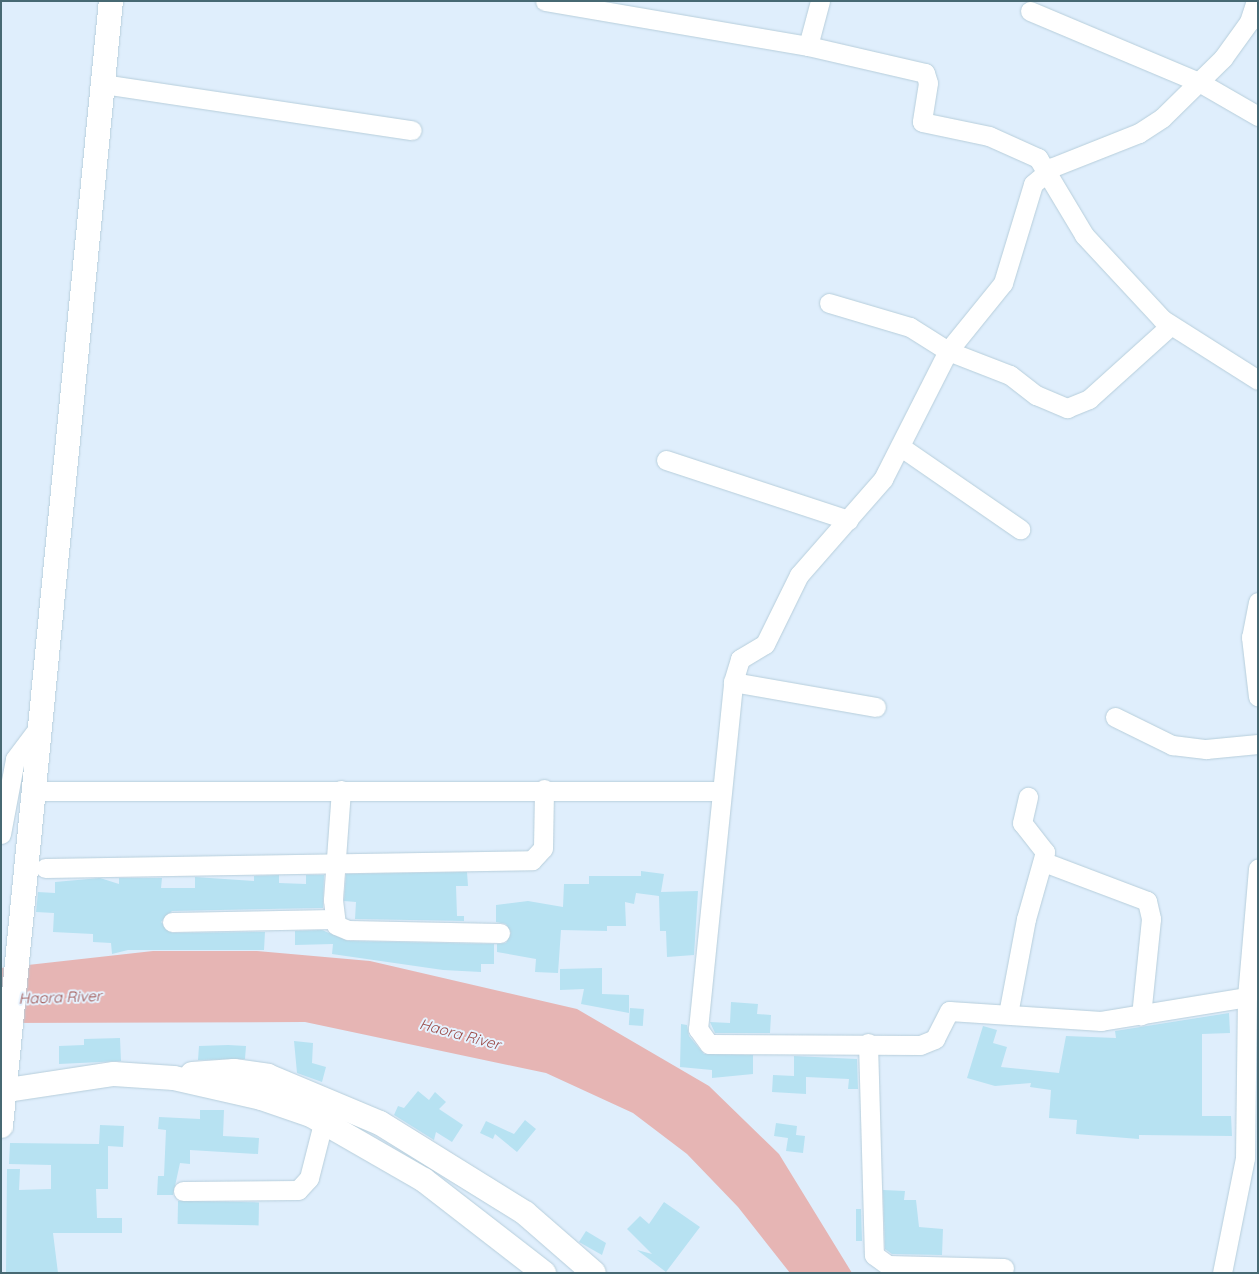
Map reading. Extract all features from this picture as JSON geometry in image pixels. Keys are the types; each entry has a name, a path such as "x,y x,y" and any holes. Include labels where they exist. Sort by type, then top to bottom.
{"street":[{"path":"1,1126 6,1055 110,1"},
{"path":"545,1 808,46 925,73 928,82 922,122 1022,147 1048,169 1084,236 1170,326 1258,380"},
{"path":"808,46 820,1"},
{"path":"1247,996 1141,1015 1088,1021 949,1011 929,1043 709,1044 702,1041 698,1021 733,682 740,658 770,635 799,576 876,489 901,447 948,351 1003,283 1029,194 1048,169 1138,133 1199,82 1243,32 1256,1"},
{"path":"1030,11 1199,82 1258,116"},
{"path":"103,84 412,130"},
{"path":"829,303 910,327 948,351 1010,375 1036,395 1076,408 1170,326"},
{"path":"901,447 1020,529"},
{"path":"666,460 848,520"},
{"path":"1258,602 1251,637 1258,697"},
{"path":"733,682 876,707"},
{"path":"1115,717 1172,745 1206,749 1258,744"},
{"path":"1,834 15,760 39,727"},
{"path":"32,791 544,789 721,791"},
{"path":"45,868 532,860 543,848 544,789"},
{"path":"341,790 336,862 334,919 336,925 348,930 500,933"},
{"path":"1008,1014 1026,919 1044,862 1042,845 1022,823 1028,797"},
{"path":"1044,862 1147,901 1151,919 1141,1015"},
{"path":"1222,1273 1251,1158 1247,996 1255,928 1258,868"},
{"path":"172,922 334,919"},
{"path":"868,1043 874,1255 888,1265 1004,1268"},
{"path":"174,1078 205,1071 268,1076 380,1123 525,1213 594,1273"},
{"path":"2,1099 114,1074 174,1078 261,1098 323,1123 424,1180 544,1273"},
{"path":"183,1191 298,1190 309,1178 323,1123"}],"water":[{"name":"Haora River","path":"153,951 257,951 370,961 577,1009 709,1086 779,1154 852,1273 790,1273 738,1207 687,1154 633,1113 546,1073 305,1022 1,1023 1,968"}],"building":[{"path":"641,871 664,874 661,892 698,891 694,955 667,957 666,931 660,931 659,896 636,893 634,904 625,902 626,926 607,926 607,931 561,930 558,973 535,972 536,959 497,952 497,944 506,943 511,933 506,924 496,922 496,905 528,901 563,907 564,884 589,884 589,876 641,876"},
{"path":"467,872 468,886 456,886 457,916 464,916 464,921 355,919 356,902 344,901 346,874"},
{"path":"279,875 279,883 306,884 306,875 324,875 323,908 172,911 161,922 172,933 265,932 264,950 128,950 112,954 111,943 93,942 93,934 53,932 54,913 36,912 38,892 55,893 55,882 100,878 119,884 119,878 162,878 161,888 195,888 195,877 254,881 254,876"},
{"path":"322,930 348,941 494,944 494,964 481,964 481,972 443,970 332,954 333,944 295,945 295,931"},
{"path":"602,968 602,994 629,995 629,1013 581,1004 584,989 560,990 560,969"},
{"path":"731,1002 758,1004 757,1014 771,1015 770,1033 715,1033 710,1022 730,1023"},
{"path":"630,1008 644,1009 643,1026 629,1025"},
{"path":"1229,1013 1230,1033 1202,1034 1202,1116 1231,1116 1232,1136 1139,1135 1139,1139 1076,1134 1077,1120 1049,1118 1051,1090 1030,1087 1031,1083 995,1086 967,1078 983,1026 997,1030 993,1043 1007,1047 1001,1067 1059,1073 1066,1036 1116,1038 1115,1031"},
{"path":"681,1024 687,1025 689,1036 704,1054 753,1055 753,1074 712,1078 712,1070 680,1067"},
{"path":"120,1038 121,1061 59,1064 59,1046 84,1045 84,1039"},
{"path":"294,1041 313,1043 312,1063 326,1067 322,1082 297,1073"},
{"path":"199,1046 246,1046 245,1059 198,1060"},
{"path":"794,1056 857,1059 858,1089 848,1089 849,1079 806,1077 806,1094 772,1092 773,1075 794,1076"},
{"path":"418,1091 429,1100 435,1092 446,1102 439,1109 463,1125 452,1142 436,1132 434,1140 394,1115 398,1106 404,1108"},
{"path":"200,1110 224,1110 223,1136 259,1138 258,1154 190,1150 190,1164 180,1163 173,1195 157,1195 158,1176 164,1176 166,1130 158,1129 159,1117 200,1119"},
{"path":"525,1120 536,1129 517,1152 495,1134 493,1139 480,1133 486,1121 514,1134"},
{"path":"776,1123 797,1126 796,1135 805,1136 803,1153 786,1151 788,1138 774,1136"},
{"path":"100,1125 124,1126 123,1147 108,1146 108,1189 96,1189 97,1218 122,1218 122,1233 53,1233 58,1273 6,1273 7,1169 20,1169 19,1190 51,1189 51,1165 9,1164 10,1143 99,1144"},
{"path":"883,1190 905,1191 904,1200 916,1200 919,1227 943,1229 942,1255 892,1254 885,1249"},
{"path":"178,1201 259,1202 259,1225 178,1224"},
{"path":"664,1202 700,1227 666,1272 637,1250 652,1254 627,1229 640,1216 649,1224"},
{"path":"856,1209 861,1209 862,1241 856,1241"},
{"path":"586,1231 606,1243 602,1255 579,1242"}]}
